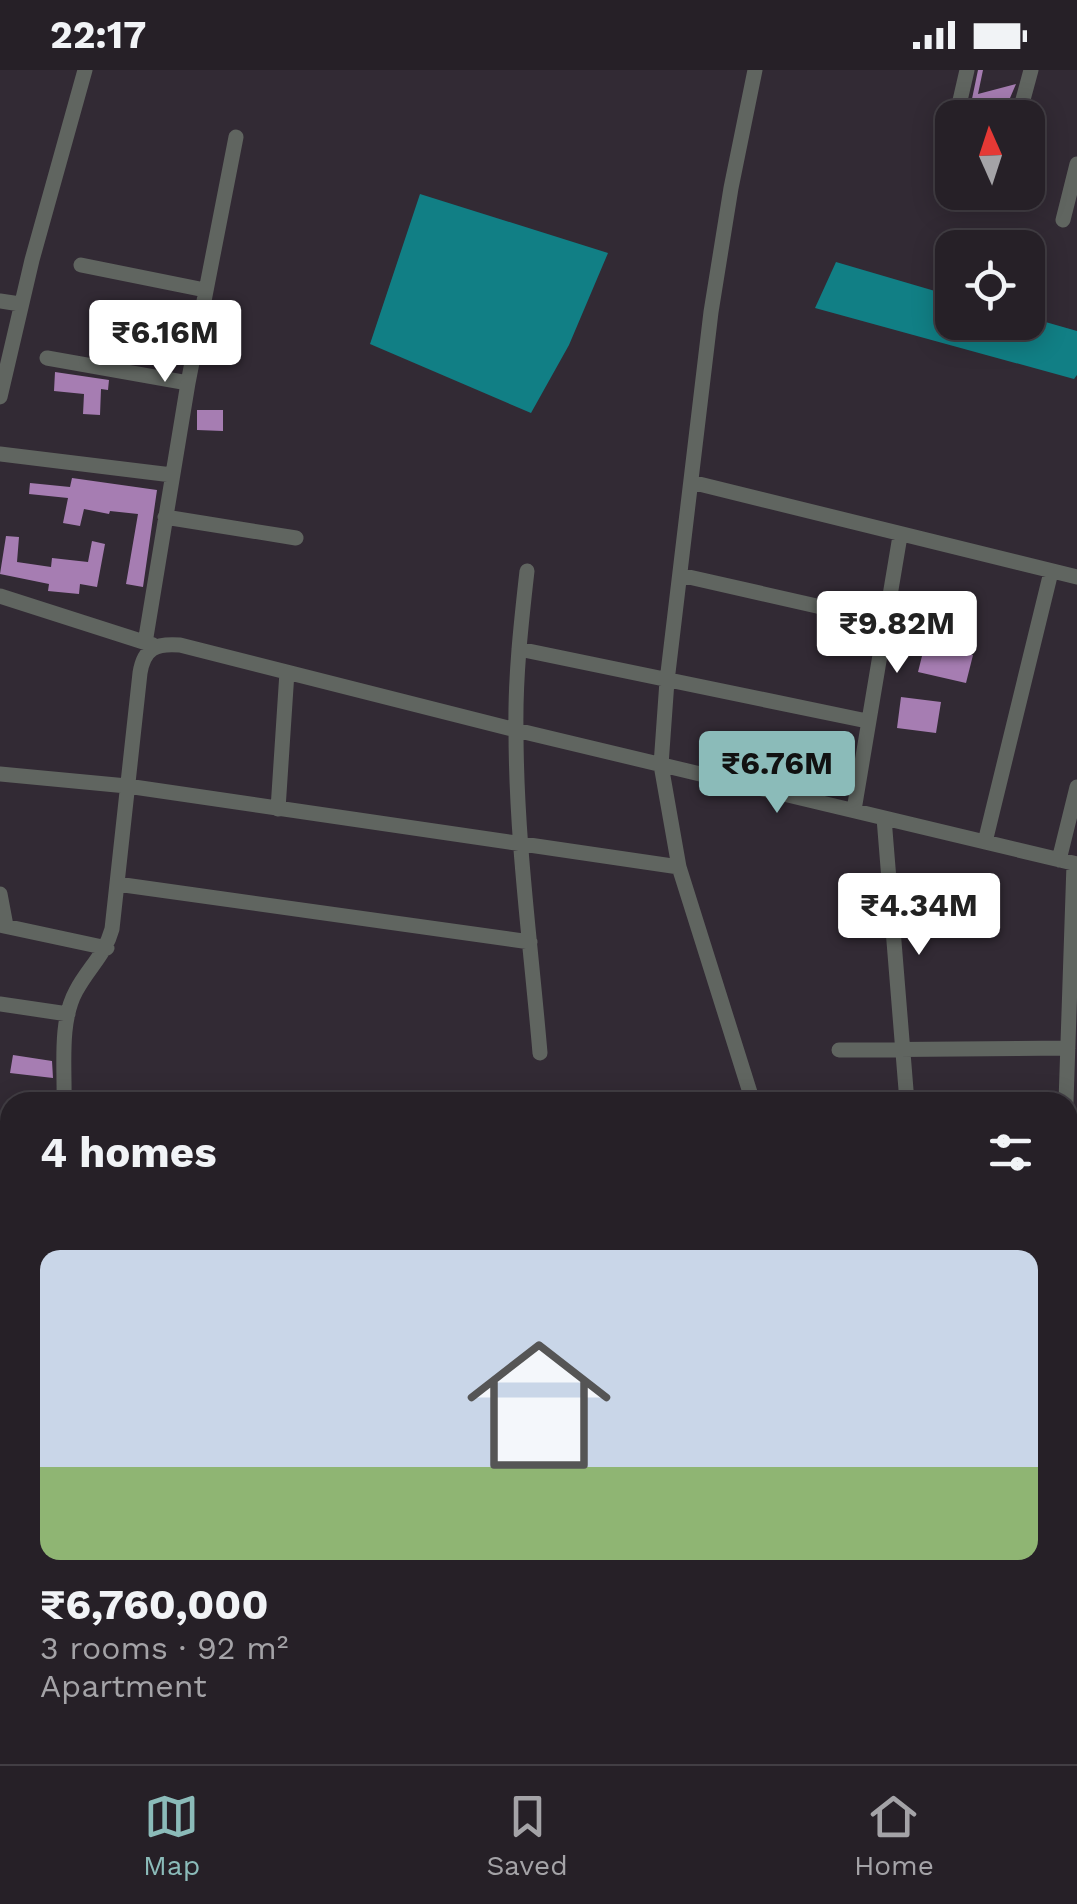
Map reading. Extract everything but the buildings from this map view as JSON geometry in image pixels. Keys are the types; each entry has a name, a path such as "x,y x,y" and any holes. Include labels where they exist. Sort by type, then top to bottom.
{"street":[{"path":"0,398 20,304 85,70"},
{"path":"750,1092 679,867 660,765 717,276 756,70"},
{"path":"960,100 967,70"},
{"path":"1023,100 1031,70"},
{"path":"64,1092 68,1014 75,992 107,948 142,660 149,644 172,475 236,138"},
{"path":"1063,220 1077,164"},
{"path":"81,265 205,290"},
{"path":"0,300 20,304"},
{"path":"47,358 188,384"},
{"path":"0,454 172,475"},
{"path":"692,482 1077,577"},
{"path":"165,518 296,538"},
{"path":"854,810 900,536"},
{"path":"527,571 518,649 516,730 520,844 540,1053"},
{"path":"985,842 1051,572"},
{"path":"680,576 883,621"},
{"path":"0,596 149,644 180,645 1070,863"},
{"path":"518,649 867,721"},
{"path":"278,809 287,672"},
{"path":"0,774 127,786 679,867"},
{"path":"1066,1092 1070,863 1077,787"},
{"path":"884,818 907,1092"},
{"path":"117,884 530,942"},
{"path":"0,894 3,925 107,948"},
{"path":"0,1004 68,1014"},
{"path":"839,1050 1068,1048"}],"water":[{"path":"420,194 608,253 569,345 531,413 370,344"},
{"path":"836,262 935,291 935,340 1045,340 1045,322 1077,331 1077,375 1074,379 815,308"}]}
